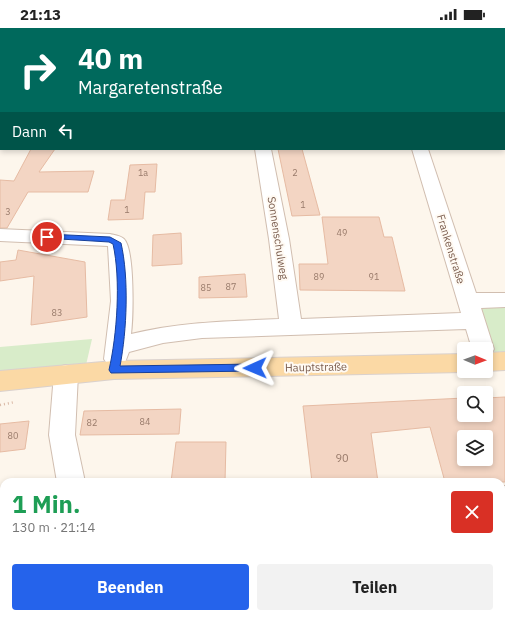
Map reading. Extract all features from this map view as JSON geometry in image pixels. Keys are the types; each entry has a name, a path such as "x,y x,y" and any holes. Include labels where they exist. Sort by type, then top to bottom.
{"main road":[{"name":"Hauptstraße","path":"0,381 114,370 457,363"}],"street":[{"name":"Sonnenschulweg","path":"263,150 279,238 291,327"},
{"name":"Frankenstraße","path":"420,150 471,311 484,342"},
{"path":"0,235 110,240 117,243 120,255 121,317 119,346 114,370"},
{"path":"119,346 182,332 291,327 471,311 505,300"},
{"path":"66,374 62,434 70,478"}],"green space":[{"path":"505,293 505,353 494,353 493,342 490,342 474,294"},
{"path":"92,339 86,365 27,368 0,375 0,347"}],"building":[{"path":"30,150 54,150 39,172 94,171 88,192 28,192 7,228 0,228 0,180 14,181"},
{"path":"278,150 302,150 320,215 292,216"},
{"path":"157,164 155,192 145,192 143,219 108,220 111,200 125,200 130,165"},
{"path":"322,217 379,217 384,237 392,237 405,291 300,290 299,264 328,264"},
{"path":"181,233 182,264 152,266 153,235"},
{"path":"18,250 85,262 87,317 31,325 34,276 0,281 0,262 16,260"},
{"path":"245,274 247,297 199,298 199,277"},
{"path":"505,397 505,478 444,478 430,427 371,433 377,478 312,478 303,406 457,398 457,422 493,422 493,398"},
{"path":"181,409 179,434 80,435 84,411"},
{"path":"29,421 25,449 0,452 0,424"},
{"path":"176,442 226,442 225,478 172,478"}],"route":[{"path":"47,237 110,240 117,243 120,255 121,317 119,346 114,370 255,368"}]}
